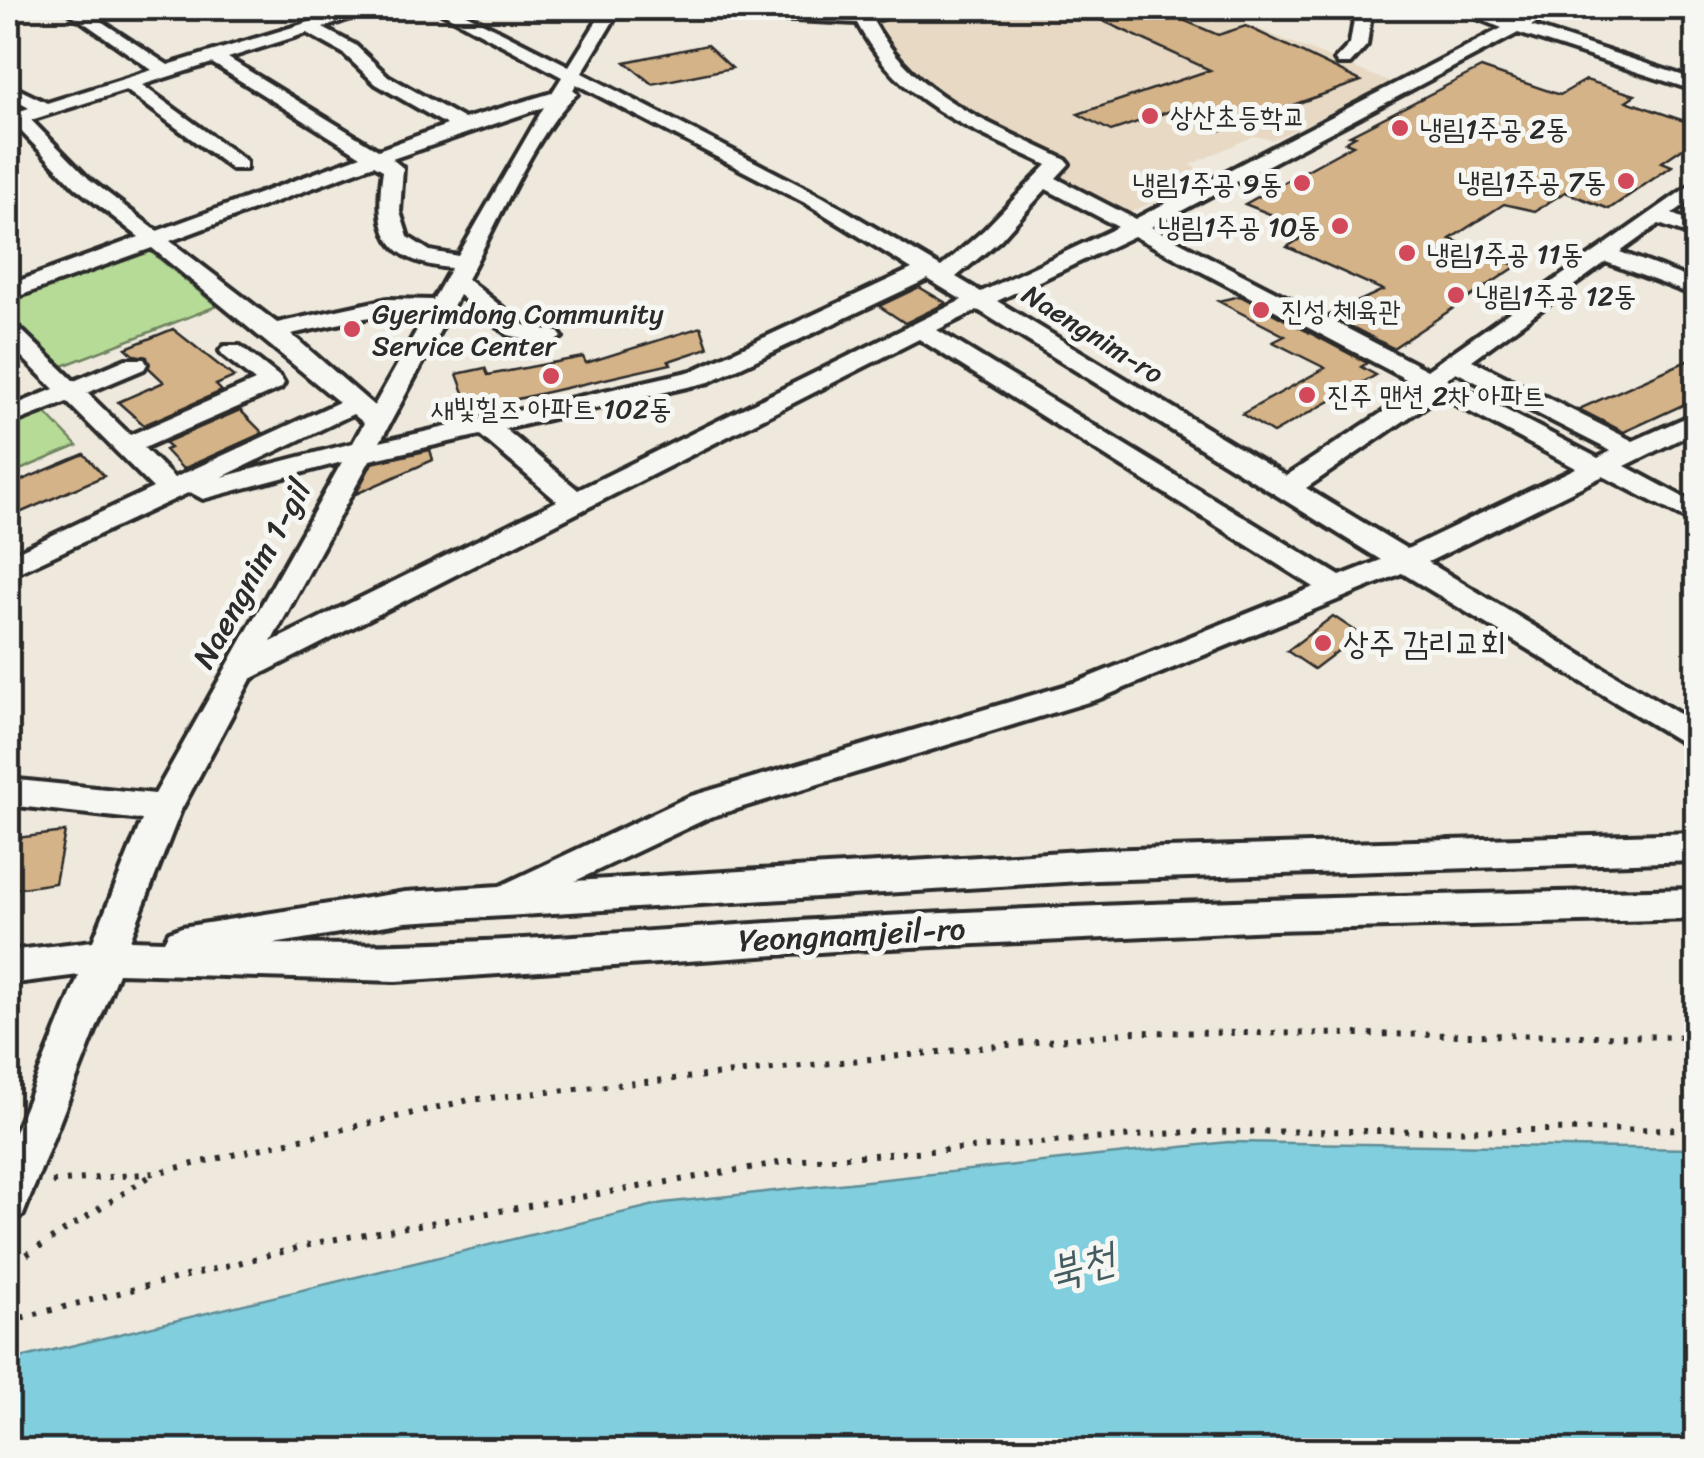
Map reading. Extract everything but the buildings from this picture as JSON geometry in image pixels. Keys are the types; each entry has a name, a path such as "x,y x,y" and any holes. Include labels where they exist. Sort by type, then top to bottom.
{"street":[{"path":"71,8 164,71"},
{"path":"8,567 170,489 366,412 272,331 82,183 13,119 370,8"},
{"name":"Naengnim-ro","path":"442,8 568,84 612,96 816,200 1696,738"},
{"name":"Naengnim 1-gil","path":"10,1192 164,809 358,452 366,412 456,284 613,8"},
{"path":"650,8 863,18 910,8"},
{"path":"1344,60 1358,45 1364,8"},
{"path":"1460,8 1696,86"},
{"path":"238,672 920,329 1136,227 1552,8"},
{"path":"126,511 358,452 700,378 937,272 992,235 1060,164 928,99 882,53 863,18"},
{"path":"309,27 349,49 382,80 462,126"},
{"path":"214,56 379,156 393,168 386,209 393,232 409,252 428,261 516,330 550,337"},
{"path":"1673,78 1696,64"},
{"path":"128,83 239,164"},
{"path":"8,293 568,84"},
{"path":"8,89 44,109"},
{"path":"1044,180 1434,383 1611,461"},
{"path":"1284,489 1434,383 1454,362 1696,187"},
{"path":"1656,216 1696,231"},
{"path":"1604,254 1696,289"},
{"path":"272,331 388,306 456,284"},
{"path":"920,329 1336,586"},
{"path":"8,330 170,489"},
{"path":"127,446 272,383 232,351"},
{"path":"1454,362 1696,514"},
{"path":"8,417 134,364"},
{"path":"495,902 700,807 1087,691 1405,561 1696,420"},
{"path":"485,426 576,502"},
{"path":"8,792 164,809"},
{"path":"104,956 404,907 1097,864 1696,846"},
{"name":"Yeongnamjeil-ro","path":"8,966 104,956 396,964 849,934 1254,914 1696,904"}],"path":[{"path":"10,1192 155,1173 469,1100 858,1057 1135,1032 1696,1036"},
{"path":"8,1321 324,1241 790,1161 1191,1132 1696,1129"},
{"path":"15,1262 155,1173"}],"shaded area":[{"name":"상산초등학교","path":"932,8 1175,8 1213,23 1231,18 1394,84 1272,140 1254,136 1190,165 1209,175 1125,215 1053,180 1071,162 937,97 890,55 875,20"}],"green space":[{"path":"145,247 217,306 60,367 8,312 8,297"},
{"path":"41,408 77,446 8,475 8,422"}],"water":[{"name":"북천","path":"1228,1142 1696,1149 1696,1450 8,1450 8,1361 663,1203"}],"place":[{"name":"상산초등학교","path":"1150,116"},
{"name":"냉림1주공 2동","path":"1400,128"},
{"name":"냉림1주공 7동","path":"1626,181"},
{"name":"냉림1주공 9동","path":"1302,183"},
{"name":"냉림1주공 10동","path":"1340,226"},
{"name":"냉림1주공 11동","path":"1407,253"},
{"name":"냉림1주공 12동","path":"1456,295"},
{"name":"진성 체육관","path":"1261,310"},
{"name":"Gyerimdong Community Service Center","path":"352,329"},
{"name":"새빛힐즈 아파트 102동","path":"551,376"},
{"name":"진주 맨션 2차 아파트","path":"1307,395"},
{"name":"상주 감리교회","path":"1323,643"}]}
